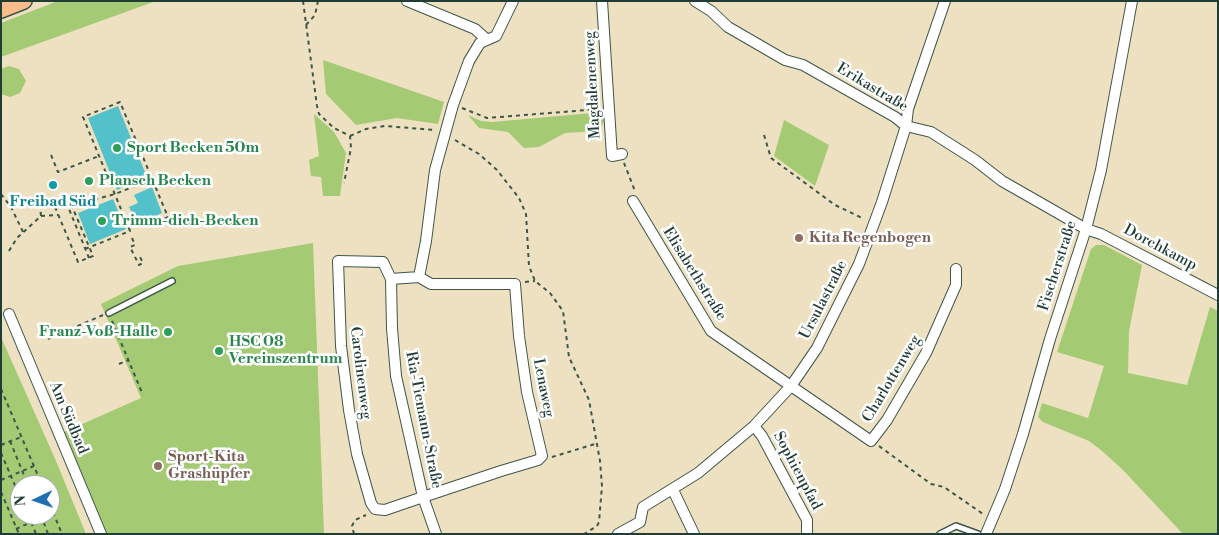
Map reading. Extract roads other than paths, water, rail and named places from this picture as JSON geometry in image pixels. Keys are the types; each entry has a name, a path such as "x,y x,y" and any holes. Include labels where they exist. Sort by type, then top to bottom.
{"main road":[{"path":"1,10 24,1"}],"street":[{"path":"407,1 474,29 486,38"},
{"path":"419,277 426,241 435,170 453,105 469,61 480,43 486,38 496,36 513,1"},
{"name":"Magdalenenweg","path":"602,1 612,156 622,154"},
{"name":"Erikastraße","path":"694,1 711,11 728,27 785,60 803,64 895,117 906,126 931,132 975,160 1002,181 1086,229"},
{"name":"Ursulastraße","path":"618,534 640,522 643,507 673,490 705,467 754,426 791,386 817,348 837,313 859,264 882,202 906,126 908,108 945,1"},
{"name":"Fischerstraße","path":"986,534 1023,434 1050,339 1086,229 1100,170 1132,1"},
{"name":"Elisabethstraße","path":"633,201 711,331 791,386"},
{"name":"Dorchkamp","path":"1086,229 1101,234 1218,295"},
{"name":"Carolinenweg","path":"391,280 383,262 338,261 340,346 349,410 371,503 380,510 423,496"},
{"name":"Charlottenweg","path":"791,386 871,441 887,420 926,353 956,285 956,269"},
{"name":"Lenaweg","path":"391,280 419,277 431,284 515,284 519,336 526,383 542,456 538,460 423,496"},
{"name":"Ria-Tiemann-Straße","path":"391,280 396,376 423,496 436,534"},
{"name":"Am Südbad","path":"9,314 101,534"},
{"name":"Sophienpfad","path":"754,426 762,436 807,520 807,533"},
{"path":"673,490 694,534"}],"lane":[{"path":"109,313 172,281"},
{"path":"940,534 956,526 978,534"}],"water":[{"name":"Sport Becken 50m","path":"118,106 147,177 117,190 88,118"},
{"path":"152,187 162,213 137,224 129,207 138,203 134,195"},
{"name":"Trimm-dich-Becken","path":"113,199 126,229 90,244 78,213"}],"place":[{"name":"Sport Becken 50m","path":"117,148"},
{"name":"Plansch Becken","path":"89,181"},
{"name":"Freibad Süd","path":"53,185"},
{"name":"Trimm-dich-Becken","path":"102,221"},
{"name":"Kita Regenbogen","path":"799,238"},
{"name":"Franz-Voß-Halle","path":"168,332"},
{"name":"HSC 08 Vereinszentrum","path":"219,351"},
{"name":"Sport-Kita Grashüpfer","path":"158,466"}]}
